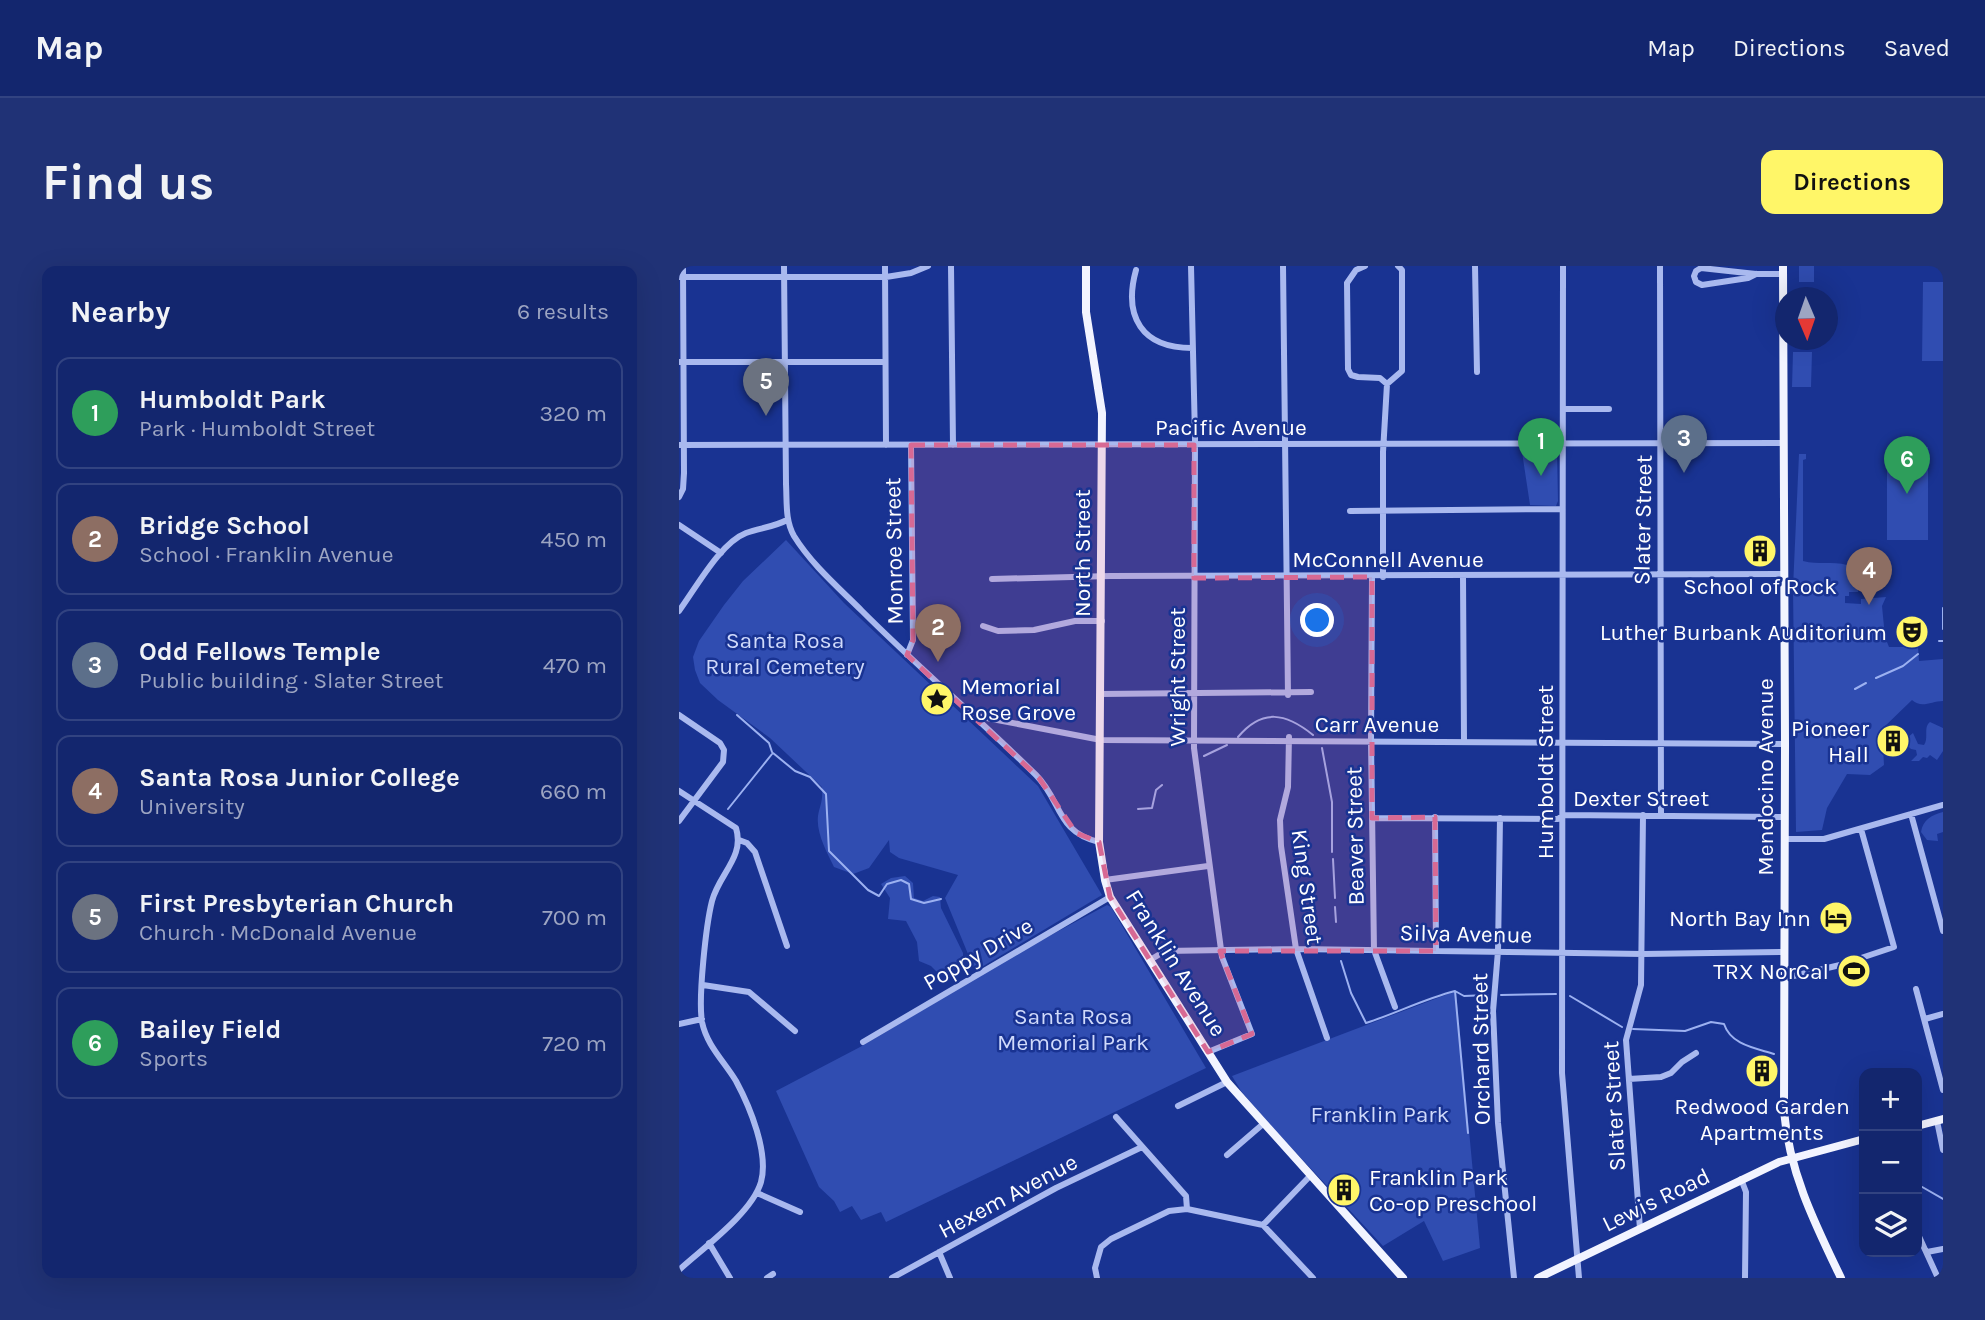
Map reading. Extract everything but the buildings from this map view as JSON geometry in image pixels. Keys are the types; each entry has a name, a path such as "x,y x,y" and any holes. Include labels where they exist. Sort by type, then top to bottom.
{"main road":[{"name":"North Street","path":"1086,266 1086,312 1098,386 1102,446 1099,842"},
{"name":"Mendocino Avenue","path":"1783,270 1784,1111 1790,1158 1814,1222 1841,1278"},
{"name":"Franklin Avenue","path":"1099,842 1110,897 1227,1082 1403,1278"},
{"path":"1922,1125 1940,1120"},
{"name":"Lewis Road","path":"1538,1278 1741,1179 1790,1158 1859,1140"}],"street":[{"path":"679,497 683,489 683,266"},
{"path":"784,266 787,520 792,533 809,556 907,655 1039,778 1069,826 1082,838 1099,842"},
{"name":"Monroe Street","path":"885,266 886,445"},
{"path":"681,277 886,277 911,273 928,266"},
{"path":"951,266 953,445"},
{"name":"Wright Street","path":"1191,266 1195,578 1193,742 1221,951 1252,1034 1208,1052"},
{"path":"1283,266 1288,694"},
{"path":"1365,266 1356,270 1347,283 1348,369 1351,375 1380,378 1387,384"},
{"path":"1383,577 1387,384 1402,371 1402,271 1398,266"},
{"path":"1475,266 1477,372"},
{"name":"Humboldt Street","path":"1563,266 1562,1073 1579,1278"},
{"name":"Slater Street","path":"1660,266 1661,816"},
{"path":"1756,274 1748,278 1702,285 1696,282 1694,276 1701,268 1756,274 1783,270"},
{"path":"1136,270 1132,301 1139,327 1163,345 1192,348"},
{"path":"682,362 885,362"},
{"path":"1563,409 1609,409"},
{"name":"Pacific Avenue","path":"682,445 1782,443"},
{"name":"Monroe Street","path":"907,655 912,640 911,445"},
{"path":"1350,511 1562,509"},
{"path":"679,611 721,553 733,541 747,533 760,531 787,520"},
{"path":"679,525 721,553"},
{"name":"McConnell Avenue","path":"992,579 1784,574"},
{"path":"1463,576 1464,741"},
{"name":"Beaver Street","path":"1372,577 1374,950 1395,1007"},
{"path":"983,626 998,631 1034,630 1075,621 1102,621"},
{"path":"1101,694 1311,692"},
{"path":"679,715 720,743 724,750 723,762 679,821"},
{"name":"Carr Avenue","path":"971,715 1101,740 1785,744"},
{"name":"King Street","path":"1289,740 1288,788 1280,820 1297,949 1327,1038"},
{"path":"679,791 736,828 739,840 737,852 717,887 709,914 702,1019 707,1041 736,1082 762,1144 764,1161 757,1193 744,1212 679,1270"},
{"path":"1785,839 1824,839 1943,806"},
{"path":"1911,814 1943,930"},
{"name":"Dexter Street","path":"1372,818 1558,818 1563,815 1785,817"},
{"name":"Slater Street","path":"1640,1229 1627,1033 1640,993 1643,954 1643,815"},
{"path":"1434,817 1436,951"},
{"name":"Orchard Street","path":"1500,818 1498,951 1493,1011 1497,1109 1514,1278"},
{"path":"1785,978 1840,965 1893,947 1861,828"},
{"path":"739,840 747,843 755,852 787,946"},
{"path":"1105,880 1208,866"},
{"name":"Poppy Drive","path":"863,1042 1110,897"},
{"name":"Silva Avenue","path":"1150,960 1165,951 1297,949 1643,954 1783,952"},
{"path":"703,985 749,992 795,1031"},
{"path":"1916,989 1943,1090"},
{"path":"1925,1019 1943,1014"},
{"path":"679,1024 702,1019"},
{"path":"1629,1079 1661,1077 1671,1073 1696,1053"},
{"path":"1178,1106 1227,1082"},
{"path":"1116,1117 1186,1196 1187,1209"},
{"path":"1940,1120 1943,1150"},
{"path":"1227,1155 1263,1124"},
{"name":"Hexem Avenue","path":"892,1278 1056,1188 1142,1147"},
{"path":"1263,1224 1310,1175"},
{"path":"1741,1179 1746,1192 1745,1278"},
{"path":"757,1193 800,1212"},
{"path":"1097,1278 1095,1268 1101,1247 1111,1239 1169,1212 1187,1209 1263,1224 1313,1278"},
{"path":"1922,1242 1938,1278"},
{"path":"709,1243 730,1278"},
{"path":"1927,1252 1943,1249"},
{"path":"939,1252 950,1278"},
{"path":"679,1256 686,1264"}],"highlighted area":[{"path":"911,445 1194,445 1194,578 1372,577 1372,818 1435,817 1436,951 1220,951 1252,1034 1208,1052 1110,897 1099,842 1076,833 1039,778 907,655 913,640"}],"green space":[{"path":"1799,266 1814,266 1814,282 1799,282"},
{"path":"1923,282 1943,282 1943,361 1922,361"},
{"path":"1793,352 1812,352 1811,387 1792,387"},
{"path":"1887,447 1928,447 1928,540 1887,540"},
{"path":"1557,450 1556,506 1530,505 1522,452"},
{"path":"1799,454 1806,454 1806,459 1803,460 1803,561 1847,565 1848,576 1858,576 1858,592 1849,592 1849,596 1845,596 1845,603 1861,604 1861,599 1886,597 1882,606 1885,637 1889,647 1918,647 1919,661 1943,659 1943,701 1923,704 1912,700 1882,729 1884,765 1870,775 1847,774 1827,808 1822,830 1796,832 1793,588"},
{"name":"Santa Rosa Rural Cemetery","path":"786,540 844,603 1038,786 1102,895 975,971 945,898 958,875 899,858 890,852 889,840 869,868 853,874 834,867 819,829 822,787 770,738 718,700 700,683 693,657 699,641 743,581"},
{"path":"1930,722 1943,728 1943,751 1937,760 1930,755 1919,761 1911,761 1917,755 1916,750 1908,746 1907,738 1913,733 1918,744 1924,745"},
{"path":"1943,812 1943,832 1937,834 1938,841 1927,840 1921,832 1924,824 1931,816"},
{"path":"905,876 913,883 914,898 923,901 933,896 940,897 941,908 963,953 963,966 940,975 931,966 919,961 917,942 906,921 888,919 890,898 881,884 891,878"},
{"name":"Santa Rosa Memorial Park","path":"1107,905 1111,907 1206,1068 886,1222 881,1212 861,1220 852,1206 840,1212 834,1201 819,1187 776,1091 862,1046 1025,949"},
{"name":"Franklin Park","path":"1456,991 1480,1248 1443,1261 1424,1221 1383,1246 1271,1126 1241,1091 1232,1076"}],"waterway":[{"path":"1943,608 1943,629"},
{"path":"1876,678 1903,666 1918,654"},
{"path":"1855,689 1866,683"},
{"path":"737,715 769,743 772,752"},
{"path":"1238,737 1256,721 1274,717 1293,722 1313,735"},
{"path":"1204,756 1227,745"},
{"path":"1322,748 1332,802 1332,852"},
{"path":"773,753 795,771 810,777 826,794 829,851 868,890 879,896 887,884 901,880 909,884 911,899 924,903 941,899"},
{"path":"728,809 772,754"},
{"path":"1138,809 1152,808 1156,790 1162,785"},
{"path":"1333,859 1335,898"},
{"path":"1335,907 1336,922"},
{"path":"1341,961 1351,993 1366,1023 1455,991 1464,996 1488,995"},
{"path":"1455,991 1468,1133"},
{"path":"1501,995 1556,994"},
{"path":"1570,996 1622,1027"},
{"path":"1633,1029 1685,1031 1711,1022 1724,1024 1727,1031 1738,1041 1774,1054"},
{"path":"1922,1187 1943,1199"}],"place":[{"name":"First Presbyterian Church","path":"766,416"},
{"name":"Odd Fellows Temple","path":"1684,473"},
{"name":"Humboldt Park","path":"1541,476"},
{"name":"Bailey Field","path":"1907,494"},
{"name":"School of Rock","path":"1760,551"},
{"name":"Santa Rosa Junior College","path":"1869,605"},
{"name":"Luther Burbank Auditorium","path":"1912,632"},
{"name":"Bridge School","path":"938,662"},
{"name":"Memorial Rose Grove","path":"937,699"},
{"name":"Pioneer Hall","path":"1893,741"},
{"name":"North Bay Inn","path":"1836,918"},
{"name":"TRX NorCal","path":"1854,971"},
{"name":"Redwood Garden Apartments","path":"1762,1071"},
{"name":"Franklin Park Co-op Preschool","path":"1344,1190"}]}
